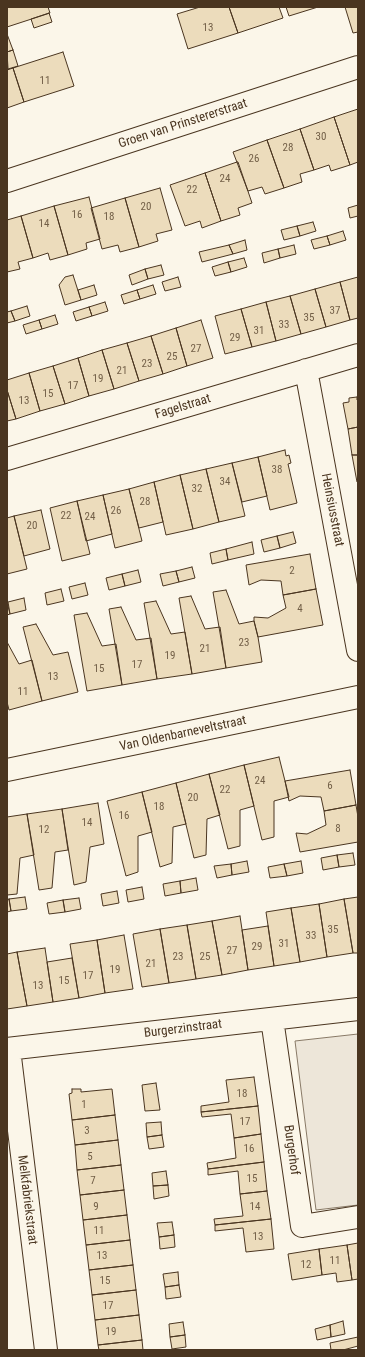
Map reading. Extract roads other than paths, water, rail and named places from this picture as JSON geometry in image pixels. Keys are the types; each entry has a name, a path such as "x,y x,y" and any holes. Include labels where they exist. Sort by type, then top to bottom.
{"street":[{"name":"Groen van Prinstererstraat","path":"7,181 358,67"},
{"name":"Fagelstraat","path":"7,459 358,355"},
{"name":"Heinsiusstraat","path":"306,370 358,650"},
{"name":"Van Oldenbarneveltstraat","path":"7,770 358,697"},
{"name":"Burgerzinstraat","path":"8,1049 358,1009"},
{"name":"Burgerhof","path":"272,1019 302,1226 358,1218"},
{"name":"Melkfabriekstraat","path":"8,1049 46,1350"}]}
